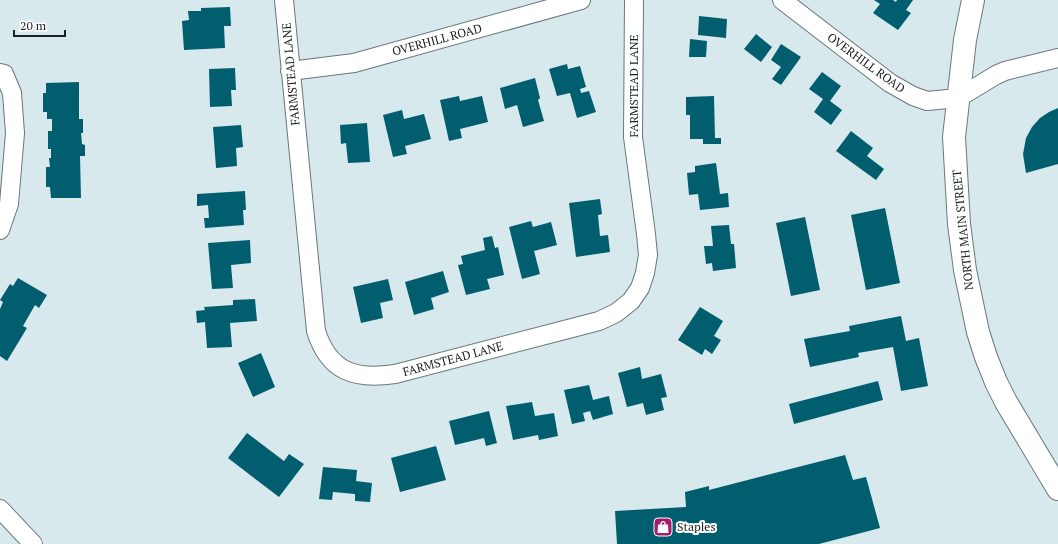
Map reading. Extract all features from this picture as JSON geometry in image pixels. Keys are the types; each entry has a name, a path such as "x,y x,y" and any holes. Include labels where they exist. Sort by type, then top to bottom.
{"main road":[{"name":"NORTH MAIN STREET","path":"973,0 965,40 954,137 960,224 966,275 978,332 986,357 1002,395 1058,489"}],"street":[{"name":"FARMSTEAD LANE","path":"284,0 316,331 326,355 336,364 348,372 362,376 378,377 395,374 599,321 616,313 632,301 640,288 645,273 648,255 633,137 634,0"},
{"name":"OVERHILL ROAD","path":"290,71 354,63 582,0"},
{"name":"OVERHILL ROAD","path":"782,0 890,83 906,92 926,101 958,98"},
{"path":"958,98 996,74 1058,58"},
{"path":"0,73 4,74 12,93 7,132 9,204 0,230"},
{"path":"0,509 29,538 33,544"}],"building":[{"path":"874,0 893,0 896,2 897,0 913,0 906,10 911,13 898,30 873,13 880,4"},
{"path":"230,7 231,26 224,26 225,48 184,50 182,21 189,20 188,11 201,11 201,8"},
{"path":"699,16 727,19 726,38 698,35"},
{"path":"756,34 772,47 761,62 744,49"},
{"path":"690,39 707,41 706,57 689,57"},
{"path":"781,44 801,57 781,85 772,79 781,67 771,60"},
{"path":"567,64 568,69 580,66 586,87 580,89 581,93 589,91 596,112 577,118 570,93 557,96 549,69"},
{"path":"235,68 236,90 231,90 232,106 210,107 209,69"},
{"path":"822,72 841,86 830,101 842,110 831,125 814,112 823,99 809,89"},
{"path":"535,78 540,98 538,100 544,121 523,127 517,105 505,109 500,88"},
{"path":"79,82 79,119 83,119 83,133 81,133 82,144 85,145 85,156 80,156 81,198 51,198 50,187 46,187 46,167 50,167 49,158 51,158 51,149 48,149 48,131 52,131 52,119 47,119 47,112 43,112 43,93 46,93 46,83"},
{"path":"459,96 460,101 482,96 488,122 460,129 462,138 449,141 440,100"},
{"path":"714,96 715,138 721,138 721,144 703,144 703,139 690,139 690,115 686,115 686,97"},
{"path":"1058,108 1058,164 1026,173 1023,154 1026,138 1032,127 1040,118"},
{"path":"402,110 404,119 424,114 431,139 405,146 407,154 393,157 383,115"},
{"path":"367,123 370,162 348,163 346,143 341,144 340,125"},
{"path":"241,125 243,147 236,148 237,166 216,168 213,127"},
{"path":"851,131 873,148 867,156 884,169 876,180 836,151"},
{"path":"716,163 720,194 728,193 729,207 700,210 698,194 689,195 687,173 695,172 695,166"},
{"path":"245,191 246,210 243,210 244,225 205,228 204,218 209,218 208,205 197,206 197,194"},
{"path":"600,199 602,214 598,215 600,236 608,235 610,252 576,257 569,203"},
{"path":"885,208 900,283 866,290 851,215"},
{"path":"805,217 820,290 791,296 776,223"},
{"path":"531,221 533,227 551,222 557,245 534,251 540,274 522,279 509,227"},
{"path":"729,225 731,244 734,244 736,268 713,271 712,263 706,264 704,246 713,246 711,226"},
{"path":"492,236 495,248 498,247 504,275 487,279 490,289 466,295 458,265 463,264 461,256 485,250 483,238"},
{"path":"250,240 251,263 231,265 233,288 212,289 208,243"},
{"path":"443,271 449,292 431,298 434,309 414,315 405,282"},
{"path":"18,278 47,295 39,308 35,305 23,326 27,328 7,361 0,356 0,309 3,302 0,300 10,284 13,286"},
{"path":"388,279 393,300 380,303 383,318 361,323 353,287"},
{"path":"255,299 257,321 230,323 232,347 207,348 205,322 197,323 196,311 205,310 204,307 233,305 233,300"},
{"path":"700,307 723,321 714,336 721,340 712,354 705,349 702,355 678,340"},
{"path":"901,316 906,341 919,338 928,386 901,391 893,347 858,353 859,357 810,367 804,339 850,331 849,326"},
{"path":"261,353 275,387 253,397 238,363"},
{"path":"640,367 642,379 661,374 667,397 661,398 664,410 646,415 643,403 627,407 618,373"},
{"path":"878,381 883,400 794,424 789,404"},
{"path":"589,385 593,400 609,396 613,414 593,420 590,411 583,413 585,421 572,424 564,390"},
{"path":"532,402 535,416 554,413 558,436 539,440 538,435 513,440 506,406"},
{"path":"489,411 497,443 486,446 484,438 455,445 449,421"},
{"path":"247,433 284,461 289,454 304,464 279,497 228,458"},
{"path":"436,446 446,480 400,492 391,458"},
{"path":"845,455 853,480 866,477 880,528 819,544 617,544 615,511 686,507 685,492 709,486 709,490"},
{"path":"323,467 357,470 356,481 372,483 370,502 355,501 355,494 333,492 332,500 319,499"}],"place":[{"name":"Staples","path":"663,527"}]}
